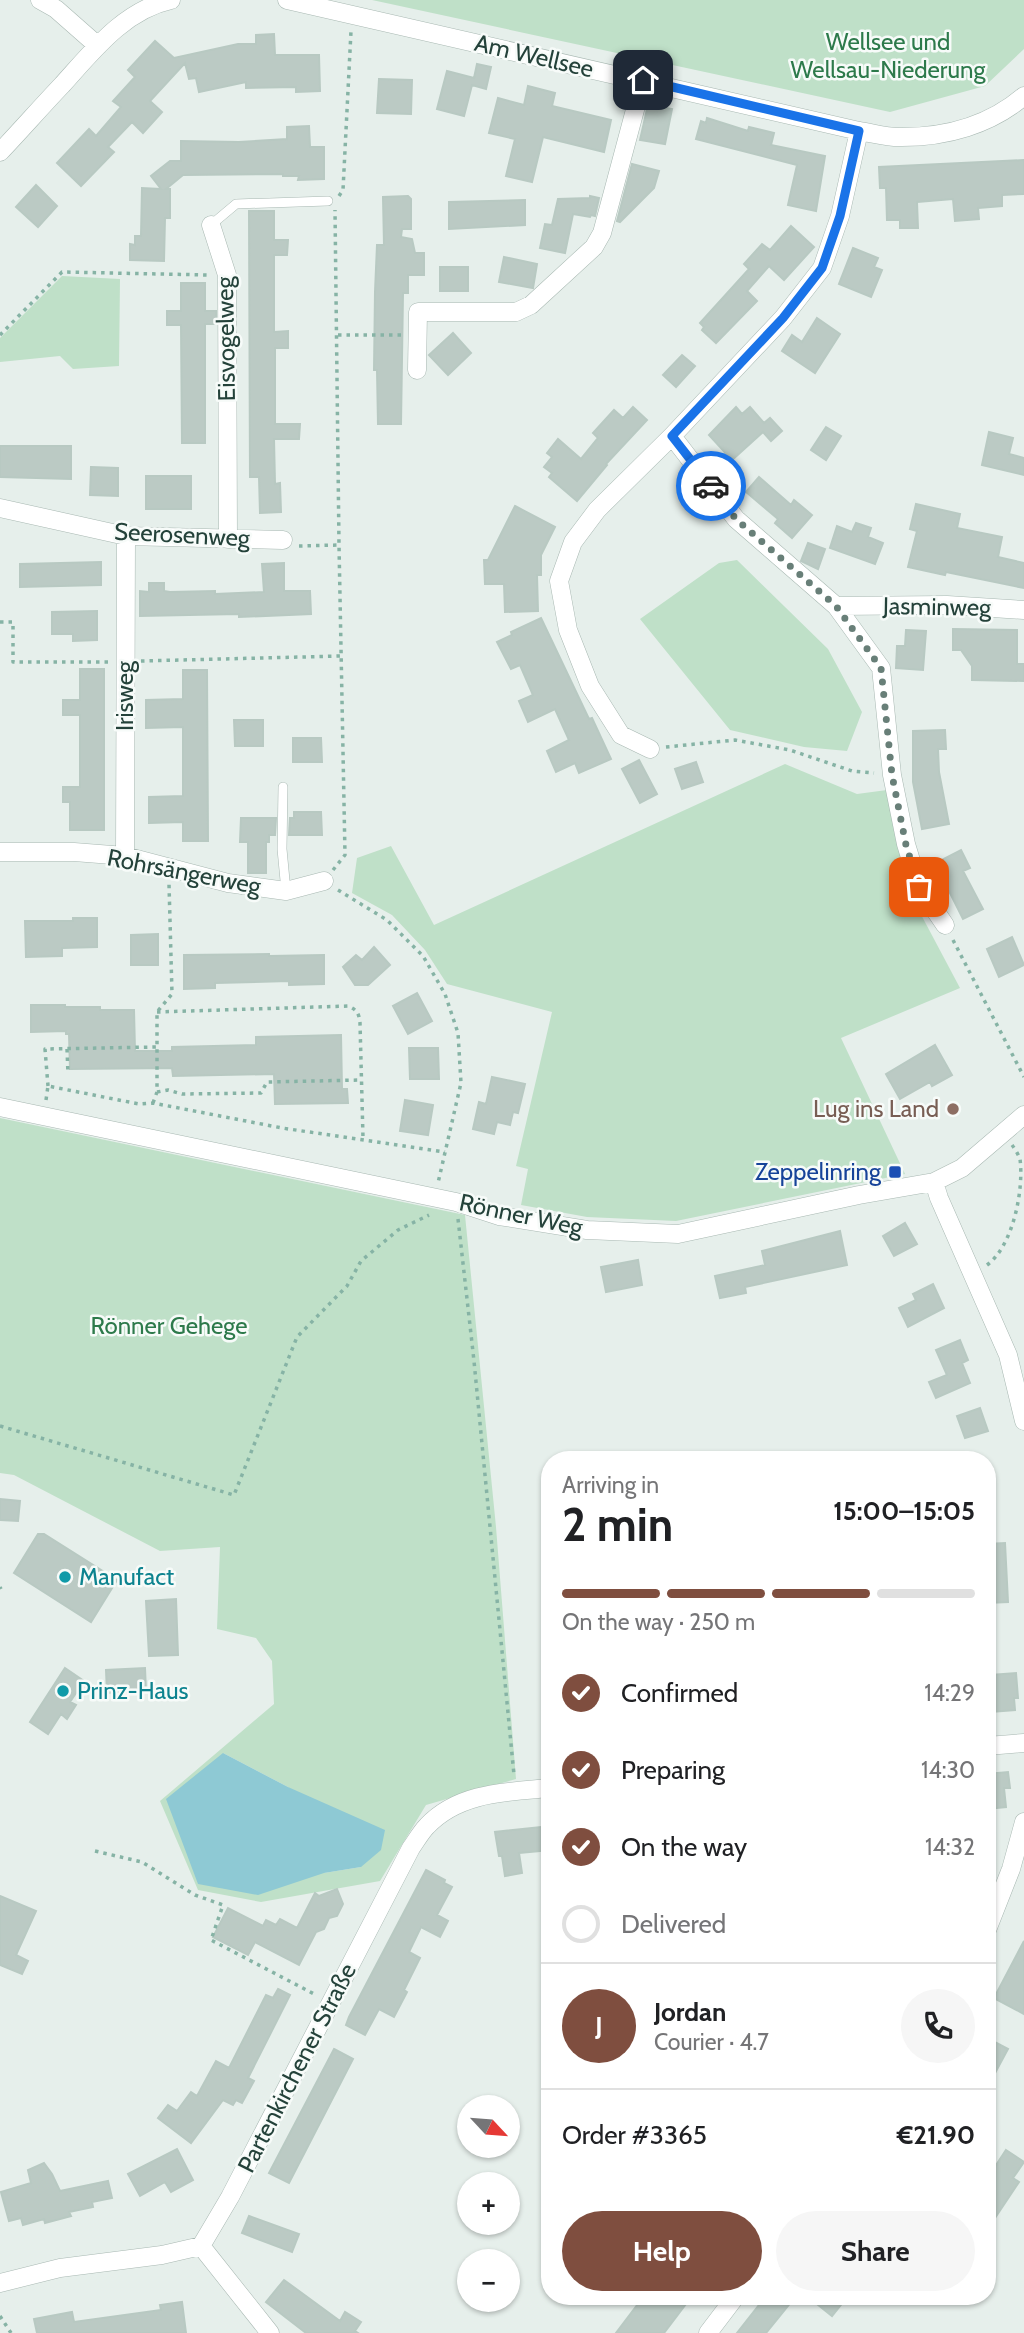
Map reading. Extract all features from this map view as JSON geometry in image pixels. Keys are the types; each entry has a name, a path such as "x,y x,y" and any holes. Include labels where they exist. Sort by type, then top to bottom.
{"street":[{"path":"40,0 56,9 98,46"},
{"path":"0,152 125,20 161,2 171,0"},
{"name":"Am Wellsee","path":"287,0 859,131 901,138 946,133 989,120 1023,98"},
{"path":"417,370 418,312 516,312 531,305 594,247 602,233 643,80"},
{"path":"650,749 621,734 590,686 568,630 559,581 573,542 597,510 672,436 783,318 822,268 840,216 859,131"},
{"name":"Eisvogelweg","path":"211,225 227,275 228,538"},
{"path":"672,436 736,519 836,606 881,668 892,775 906,845 919,887 946,925"},
{"name":"Seerosenweg","path":"0,508 126,536 283,540"},
{"name":"Irisweg","path":"125,856 126,536"},
{"name":"Jasminweg","path":"836,606 947,606 1024,610"},
{"name":"Rohrsängerweg","path":"0,852 74,852 125,856 228,883 286,891 324,881"},
{"name":"Rönner Weg","path":"0,1107 435,1205 587,1230 678,1234 859,1195 934,1182 962,1168 1024,1115"},
{"path":"934,1182 1008,1355 1024,1421"},
{"path":"996,1745 1024,1743"},
{"name":"Partenkirchener Straße","path":"201,2246 230,2197 411,1848 427,1826 448,1809 468,1799 541,1789"},
{"path":"996,1907 1011,1869 1024,1822"},
{"path":"0,2283 60,2267 162,2255 201,2246 270,2333"},
{"path":"708,2333 729,2305"}],"lane":[{"name":"Eisvogelweg","path":"211,225 236,204 328,201"},
{"path":"283,787 282,849 286,891"}],"path":[{"path":"0,1426 234,1495 297,1338 347,1286 361,1261 398,1230 435,1205 461,1083 458,1033 445,994 423,956 387,920 324,881 345,855 338,545 335,201 343,190 352,15"},
{"path":"0,335 62,272 227,275"},
{"path":"337,335 417,335"},
{"path":"283,540 286,546 338,545"},
{"path":"0,622 13,622 13,662 341,656"},
{"path":"650,749 735,740 790,750 852,771 892,775"},
{"path":"153,1103 157,1092 157,1012 172,994 169,868"},
{"path":"946,925 1024,1077"},
{"path":"157,1012 348,1006 355,1009 359,1015 363,1139"},
{"path":"43,1116 48,1086 45,1049 157,1048"},
{"path":"67,1049 68,1074"},
{"path":"157,1092 168,1090 182,1094 261,1093 267,1082 361,1080"},
{"path":"48,1086 282,1128 445,1152"},
{"path":"973,1274 992,1261 1006,1244 1017,1214 1022,1182 1020,1157 1004,1132"},
{"path":"457,1218 477,1389 515,1791"},
{"path":"95,1851 142,1862 195,1895 223,1905 211,1940 331,2003"},
{"path":"0,2316 10,2333"}],"green space":[{"name":"Wellsee und Wellsau-Niederung","path":"372,0 1024,0 1024,49 985,86 890,112"},
{"path":"62,276 120,279 119,366 73,369 60,356 0,362 0,338"},
{"path":"737,560 828,649 862,712 847,751 804,747 730,730 640,619 719,563"},
{"path":"785,764 857,794 887,790 909,892 960,988 841,1038 905,1174 676,1221 587,1217 521,1205 528,1169 516,1166 552,1012 447,984 425,950 392,915 352,893 357,858 391,846 434,925"},
{"name":"Rönner Gehege","path":"0,1118 465,1215 496,1527 516,1779 426,1805 380,1881 261,1902 198,1890 160,1801 274,1704 272,1661 256,1638 217,1629 220,1547 160,1551 14,1475 0,1473","holes":["223,1753 288,1787 361,1867 324,1873"]}],"water":[{"path":"223,1753 288,1787 385,1830 381,1850 361,1867 324,1873 258,1895 198,1884 166,1799"}],"building":[{"path":"274,34 275,55 319,55 320,91 296,92 296,87 246,88 246,82 199,92 196,78 189,79 185,63 150,101 162,112 143,133 132,122 108,147 114,152 81,186 57,163 89,129 96,136 121,107 113,101 135,77 128,70 155,41 174,58 238,44 256,44 256,35"},
{"path":"477,64 491,67 486,89 472,85 464,116 437,109 447,71 474,78"},
{"path":"379,79 412,80 411,114 377,113"},
{"path":"528,86 555,93 552,106 611,120 604,152 543,137 532,182 506,176 515,139 489,133 498,98 524,105"},
{"path":"648,105 672,109 665,144 640,140"},
{"path":"707,118 748,131 749,127 774,133 771,145 825,156 816,211 788,205 797,165 696,139 701,121 706,123"},
{"path":"309,126 310,147 324,147 324,179 298,180 299,176 283,174 183,175 166,189 170,189 170,218 165,218 164,261 130,260 130,244 135,245 135,236 141,236 142,188 161,189 151,176 170,161 181,161 181,141 287,139 287,127"},
{"path":"1024,160 1024,194 1002,195 1002,206 978,208 979,219 955,221 953,199 917,202 918,228 900,228 900,220 887,220 886,188 880,188 879,167"},
{"path":"632,164 659,171 654,188 620,222 617,221"},
{"path":"36,185 57,206 38,227 16,207"},
{"path":"408,196 411,199 411,229 402,229 401,237 412,239 415,253 424,253 424,275 408,275 408,293 403,293 401,424 378,424 377,370 374,370 375,292 377,245 384,245 383,197"},
{"path":"590,196 599,198 595,216 573,214 565,253 540,248 545,224 552,225 558,199"},
{"path":"525,200 525,225 449,229 449,202"},
{"path":"249,211 274,211 274,240 288,240 287,255 274,255 274,332 288,331 288,348 275,348 275,424 300,424 299,439 274,439 275,484 280,483 281,512 260,513 259,477 250,477"},
{"path":"791,226 814,247 784,280 769,266 747,291 757,301 716,343 702,330 704,327 700,323 749,269 744,264 762,244 770,250"},
{"path":"853,248 878,258 874,267 882,270 871,297 839,284"},
{"path":"504,257 537,264 533,288 499,282"},
{"path":"440,267 468,267 468,291 440,291"},
{"path":"181,283 205,283 205,311 216,311 216,324 205,324 205,443 182,443 181,325 167,325 167,311 181,311"},
{"path":"817,318 840,334 815,373 782,351 792,335 802,342"},
{"path":"453,333 471,353 448,375 429,355"},
{"path":"682,355 695,366 676,387 663,375"},
{"path":"633,407 647,420 606,464 577,501 549,477 552,473 544,467 552,457 547,453 558,439 581,459 598,438 593,433 614,410 623,418"},
{"path":"736,407 742,414 750,407 764,423 770,418 782,431 771,441 763,432 732,460 709,435"},
{"path":"826,427 841,436 826,460 811,450"},
{"path":"989,432 1013,438 1009,454 1024,458 1024,475 982,465"},
{"path":"0,446 71,446 71,479 0,477"},
{"path":"91,467 118,468 118,496 90,495"},
{"path":"146,476 191,476 191,509 146,509"},
{"path":"759,477 791,505 794,500 812,515 792,538 775,523 778,519 746,492"},
{"path":"916,504 960,514 957,528 1002,537 998,557 1024,563 1024,588 908,567 917,531 910,529"},
{"path":"515,506 555,527 541,555 541,575 537,575 538,611 505,612 504,584 485,584 484,560 488,560"},
{"path":"856,523 871,528 868,537 883,543 875,564 830,548 837,526 852,532"},
{"path":"808,543 825,549 818,569 801,561"},
{"path":"101,562 101,585 20,587 20,564"},
{"path":"284,563 284,591 310,591 311,614 239,617 239,614 140,616 140,591 149,592 149,583 164,583 164,591 170,592 264,592 262,564"},
{"path":"97,611 97,640 73,641 73,634 52,634 52,612"},
{"path":"541,618 611,759 579,773 575,763 556,772 547,751 569,740 555,709 528,722 519,701 533,695 520,665 511,669 497,642"},
{"path":"953,629 1017,630 1017,664 1024,664 1024,681 972,680 972,666 961,650 953,650"},
{"path":"906,630 926,631 923,670 896,668 897,646 905,646"},
{"path":"80,669 104,669 104,830 70,830 70,802 63,802 63,787 80,787 80,715 63,715 63,700 80,700"},
{"path":"183,670 207,670 208,841 183,841 183,822 149,823 149,797 183,796 183,727 146,728 146,700 183,699"},
{"path":"234,720 263,720 263,746 235,746"},
{"path":"945,730 946,749 938,749 939,772 949,824 922,829 913,782 913,731"},
{"path":"293,738 321,738 322,762 293,762"},
{"path":"639,760 657,794 640,803 622,769"},
{"path":"696,762 703,782 682,789 675,769"},
{"path":"294,812 321,812 322,835 289,835 290,818 294,818"},
{"path":"241,818 276,818 275,835 269,835 269,842 266,842 266,873 248,873 248,842 240,842"},
{"path":"961,850 970,868 963,871 983,909 963,919 944,881 941,883 932,865"},
{"path":"73,918 97,918 97,947 62,948 62,956 26,957 25,921 73,921"},
{"path":"158,934 158,965 131,965 131,935"},
{"path":"1012,937 1024,965 999,977 987,949"},
{"path":"374,947 390,965 368,985 355,985 343,967 356,955 362,960"},
{"path":"184,955 324,955 324,984 289,985 289,981 215,983 215,988 184,989"},
{"path":"417,993 432,1021 408,1034 393,1006"},
{"path":"31,1005 134,1010 135,1051 172,1051 172,1047 256,1045 256,1037 341,1035 342,1089 347,1089 348,1103 275,1104 274,1074 173,1076 172,1068 70,1069 69,1034 66,1034 66,1031 31,1032"},
{"path":"935,1045 952,1075 932,1086 930,1082 900,1099 886,1074"},
{"path":"409,1048 438,1048 439,1079 410,1079"},
{"path":"492,1077 525,1084 518,1113 513,1112 510,1125 497,1122 494,1134 473,1129 479,1102 486,1104"},
{"path":"405,1100 433,1105 428,1135 400,1131"},
{"path":"905,1223 917,1244 894,1256 883,1236"},
{"path":"840,1231 847,1265 745,1287 746,1293 720,1298 715,1276 765,1265 762,1251"},
{"path":"638,1260 642,1285 606,1292 601,1267"},
{"path":"933,1284 944,1308 908,1327 899,1308 916,1300 913,1294"},
{"path":"960,1340 968,1360 962,1363 970,1383 936,1398 929,1382 947,1375 936,1350"},
{"path":"980,1408 988,1431 965,1438 957,1416"},
{"path":"0,1499 20,1501 18,1521 0,1520"},
{"name":"Manufact","path":"38,1534 44,1534 117,1580 91,1622 14,1573"},
{"path":"1005,1543 1008,1602 996,1603 996,1544"},
{"path":"176,1599 178,1655 149,1656 146,1601"},
{"name":"Prinz-Haus","path":"65,1668 84,1681 70,1702 76,1705 67,1719 61,1714 48,1734 30,1722"},
{"path":"145,1668 146,1691 107,1693 106,1670"},
{"path":"1016,1673 1018,1698 1014,1698 1015,1710 996,1712 996,1675"},
{"path":"1008,1772 1010,1788 1004,1788 1006,1807 996,1808 996,1773"},
{"path":"541,1827 541,1851 519,1853 522,1873 505,1876 495,1832"},
{"path":"426,1870 452,1887 437,1915 448,1921 440,1937 421,1927 409,1952 420,1958 404,1990 407,1992 394,2017 379,2009 365,2035 346,2025"},
{"path":"337,1889 343,1904 337,1916 329,1918 324,1929 316,1932 299,1965 255,1942 248,1955 213,1937 228,1908 263,1926 266,1920 276,1925 280,1919 297,1928 315,1893 319,1896"},
{"path":"0,1896 36,1911 16,1955 28,1961 22,1974 0,1965"},
{"path":"1024,1941 1024,2014 996,1999 996,1994"},
{"path":"278,1989 290,1995 248,2078 254,2081 242,2103 236,2100 233,2105 223,2100 191,2143 158,2118 168,2105 177,2111 191,2092 197,2096 216,2061 229,2068 266,1995 273,1998"},
{"path":"996,2043 1008,2049 996,2071"},
{"path":"334,2049 353,2059 289,2183 269,2173"},
{"path":"177,2149 193,2180 171,2192 165,2182 140,2196 128,2174"},
{"path":"1006,2150 1024,2162 1013,2178 1019,2182 996,2216 996,2165"},
{"path":"44,2163 60,2191 108,2181 112,2198 92,2202 93,2207 69,2212 71,2216 45,2223 44,2219 23,2225 21,2218 9,2221 1,2192 31,2183 28,2170"},
{"path":"249,2216 299,2234 292,2252 242,2233"},
{"path":"284,2280 340,2321 345,2312 361,2322 355,2331 358,2333 306,2333 266,2302"},
{"path":"182,2302 186,2333 37,2333 34,2319 72,2312 74,2322 161,2310 160,2305"},
{"path":"637,2305 685,2305 664,2333 616,2333"},
{"path":"759,2305 789,2305 766,2333 737,2333"},
{"path":"818,2305 841,2305 832,2316"}],"way so far":[{"path":"711,486 736,519 836,606 881,668 892,775 906,845 919,887"}],"place":[{"name":"Lug ins Land","path":"953,1109"},
{"name":"Zeppelinring","path":"895,1172"},
{"name":"Manufact","path":"65,1577"},
{"name":"Prinz-Haus","path":"63,1691"}],"route":[{"path":"643,80 859,131 840,216 822,268 783,318 672,436 711,486"}]}
